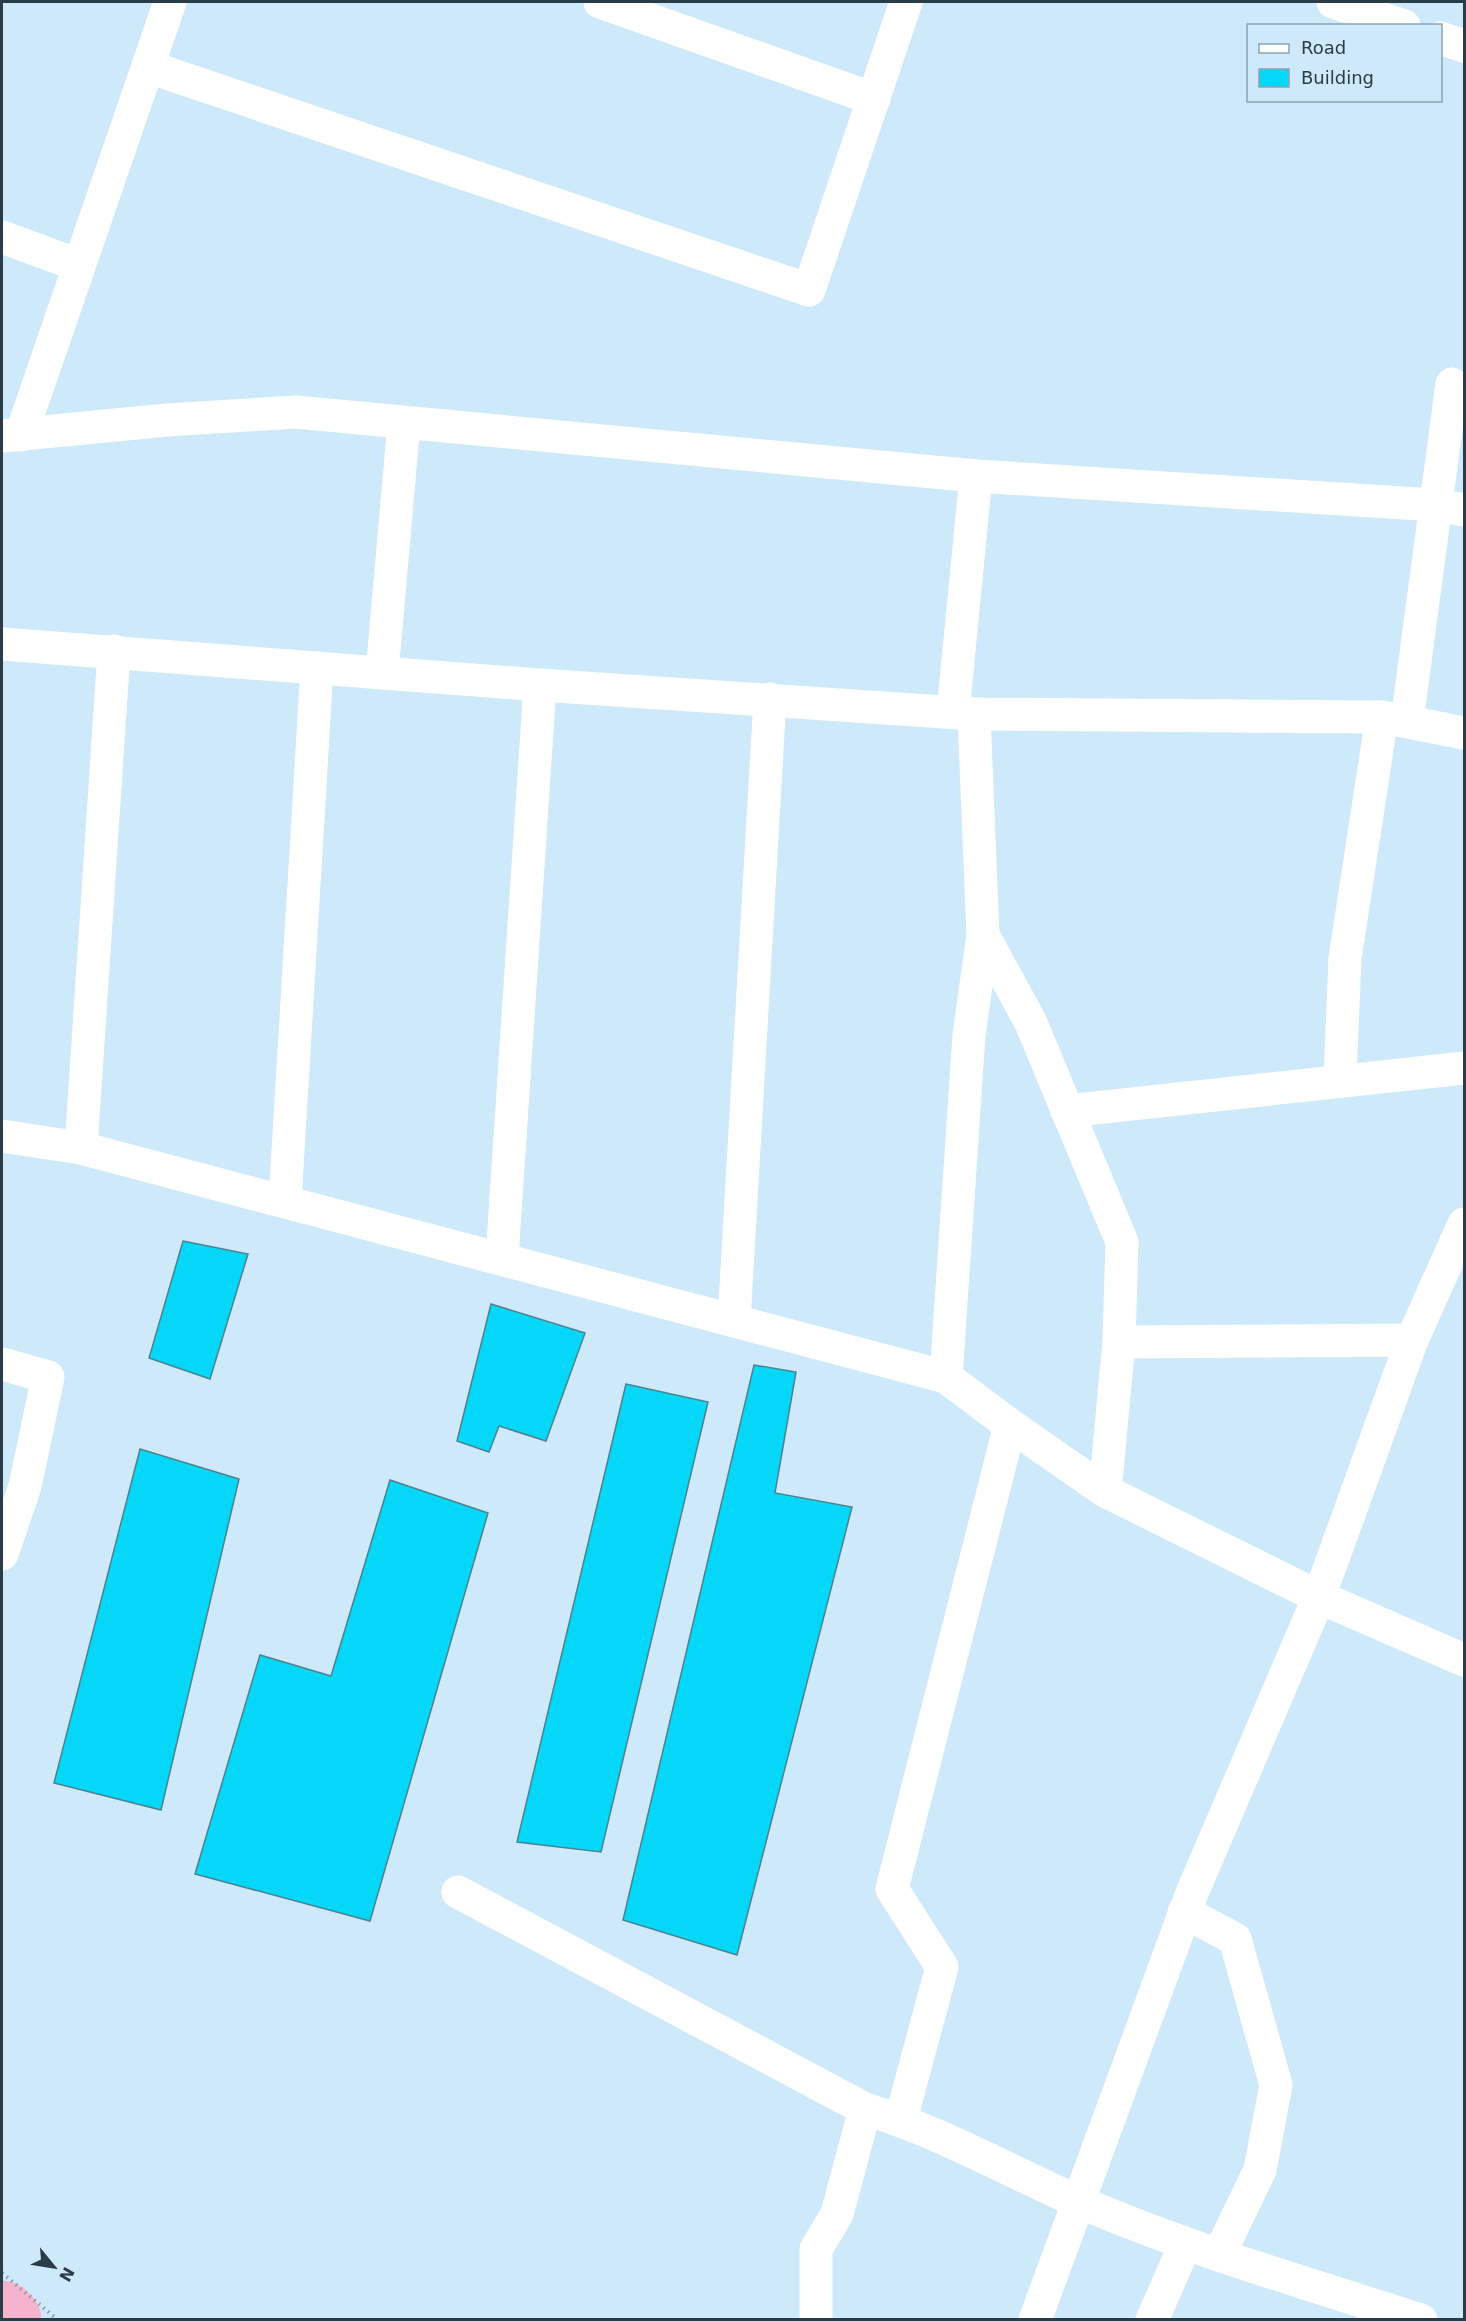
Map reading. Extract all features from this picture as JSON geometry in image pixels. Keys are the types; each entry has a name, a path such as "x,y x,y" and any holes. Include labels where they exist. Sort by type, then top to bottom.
{"street":[{"path":"170,2 78,265 11,436 167,420 296,412 976,476 1450,507"},
{"path":"600,2 874,99"},
{"path":"149,67 809,290 906,2"},
{"path":"1333,2 1398,24"},
{"path":"1442,39 1464,46"},
{"path":"2,237 78,265"},
{"path":"1340,1080 1345,958 1394,719 1450,507 1452,384"},
{"path":"382,673 404,423"},
{"path":"946,1377 969,1035 983,935 964,713 976,476"},
{"path":"2,644 540,685 964,713 1394,719 1464,733"},
{"path":"81,1148 114,651"},
{"path":"285,1201 317,668"},
{"path":"501,1258 540,685"},
{"path":"734,1321 770,699"},
{"path":"983,935 1031,1023 1122,1242 1119,1342 1105,1491"},
{"path":"1067,1111 1464,1068"},
{"path":"2,1136 81,1148 946,1377 1105,1491 1319,1597 1464,1660"},
{"path":"1035,2319 1184,1912 1319,1597 1412,1340 1464,1224"},
{"path":"1119,1342 1412,1340"},
{"path":"2,1364 48,1377 25,1486 2,1554"},
{"path":"901,2120 942,1967 892,1889 1010,1425"},
{"path":"458,1892 865,2109 901,2120 1077,2201 1185,2245 1420,2319"},
{"path":"1184,1912 1235,1939 1276,2085 1260,2170 1219,2255"},
{"path":"816,2319 816,2249 837,2214 865,2109"},
{"path":"1152,2319 1185,2245"}],"path":[{"path":"2,2273 58,2319"}],"building":[{"path":"183,1241 248,1254 210,1379 149,1358"},
{"path":"491,1304 585,1333 546,1441 499,1426 489,1452 457,1441"},
{"path":"754,1365 796,1372 775,1493 852,1507 737,1955 623,1920"},
{"path":"626,1384 708,1402 601,1852 517,1842"},
{"path":"140,1449 239,1479 161,1810 54,1783"},
{"path":"390,1480 488,1513 370,1921 195,1874 260,1655 331,1676"}],"waterway":[{"path":"2,2315 7,2320"}]}
